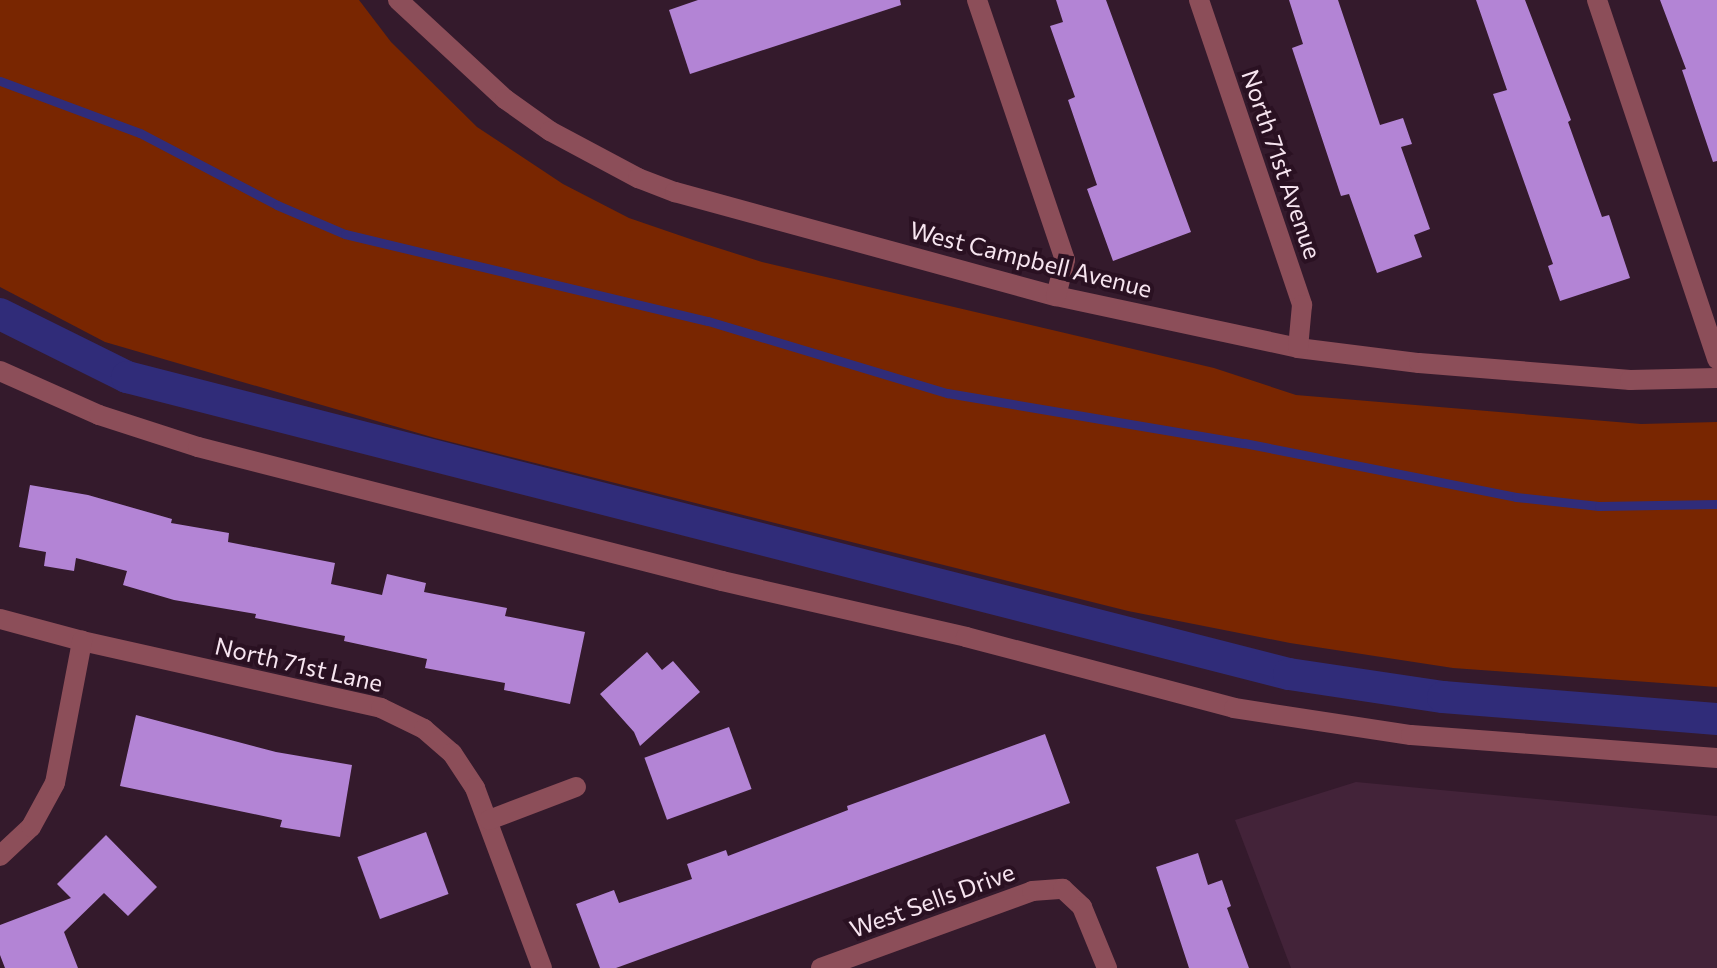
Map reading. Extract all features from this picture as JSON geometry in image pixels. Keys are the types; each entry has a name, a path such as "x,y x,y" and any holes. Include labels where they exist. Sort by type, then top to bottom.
{"street":[{"name":"West Campbell Avenue","path":"398,0 505,99 550,131 638,178 675,192 1056,296 1298,348 1419,363 1630,380 1717,378"},
{"path":"977,0 1065,260 1056,296"},
{"name":"North 71st Avenue","path":"1199,0 1302,305 1298,348"},
{"path":"1597,0 1717,359"},
{"path":"0,371 99,415 198,447 722,581 966,637 1234,708 1411,735 1717,758"},
{"name":"North 71st Lane","path":"0,619 82,641 381,708 424,729 452,753 475,788 542,968"},
{"path":"0,856 31,827 55,783 82,641"},
{"path":"489,820 576,787"},
{"name":"West Sells Drive","path":"821,968 1032,891 1063,889 1082,907 1107,968"}],"shaded area":[{"path":"0,0 359,0 391,42 477,127 563,184 629,218 762,262 1214,368 1296,395 1641,424 1717,422 1717,687 1453,668 1290,643 1128,611 435,438 105,342 0,287"},
{"path":"1356,782 1717,816 1717,968 1291,968 1235,820"}],"building":[{"path":"698,0 900,0 901,5 690,74 669,10"},
{"path":"1056,0 1106,0 1191,232 1113,261 1087,189 1097,185 1068,100 1075,97 1050,26 1063,22"},
{"path":"1289,0 1338,0 1380,125 1403,118 1412,144 1401,147 1430,229 1414,235 1422,257 1377,273 1349,194 1341,196 1292,48 1303,44"},
{"path":"1476,0 1525,0 1571,120 1568,122 1602,217 1609,215 1630,278 1560,301 1548,266 1553,264 1493,94 1507,90"},
{"path":"1660,0 1717,0 1717,161 1713,162 1682,70 1686,69"},
{"path":"30,485 88,495 172,519 171,523 229,533 228,542 335,563 331,584 382,595 387,574 426,583 424,592 507,608 505,616 585,632 570,704 504,690 505,683 425,668 427,659 344,641 345,636 255,618 256,614 174,600 123,585 127,571 76,558 74,571 44,566 46,552 19,547"},
{"path":"647,652 662,670 673,661 700,692 640,746 634,732 600,694"},
{"path":"136,715 276,752 352,765 340,837 280,827 282,820 120,786"},
{"path":"729,727 752,789 667,820 644,758"},
{"path":"1045,734 1070,803 616,968 600,968 576,904 614,890 619,903 692,879 687,864 726,850 728,856 848,810 847,806"},
{"path":"426,832 449,894 380,919 357,857"},
{"path":"106,835 157,887 128,916 104,893 64,932 78,968 5,968 0,955 0,925 71,898 57,884"},
{"path":"1198,853 1208,885 1222,880 1231,906 1227,908 1249,968 1189,968 1156,867"}],"waterway":[{"path":"0,81 140,133 277,205 345,234 708,321 947,393 1244,443 1516,497 1599,506 1717,504"},
{"path":"0,314 127,377 1289,674 1443,697 1717,719"}]}
